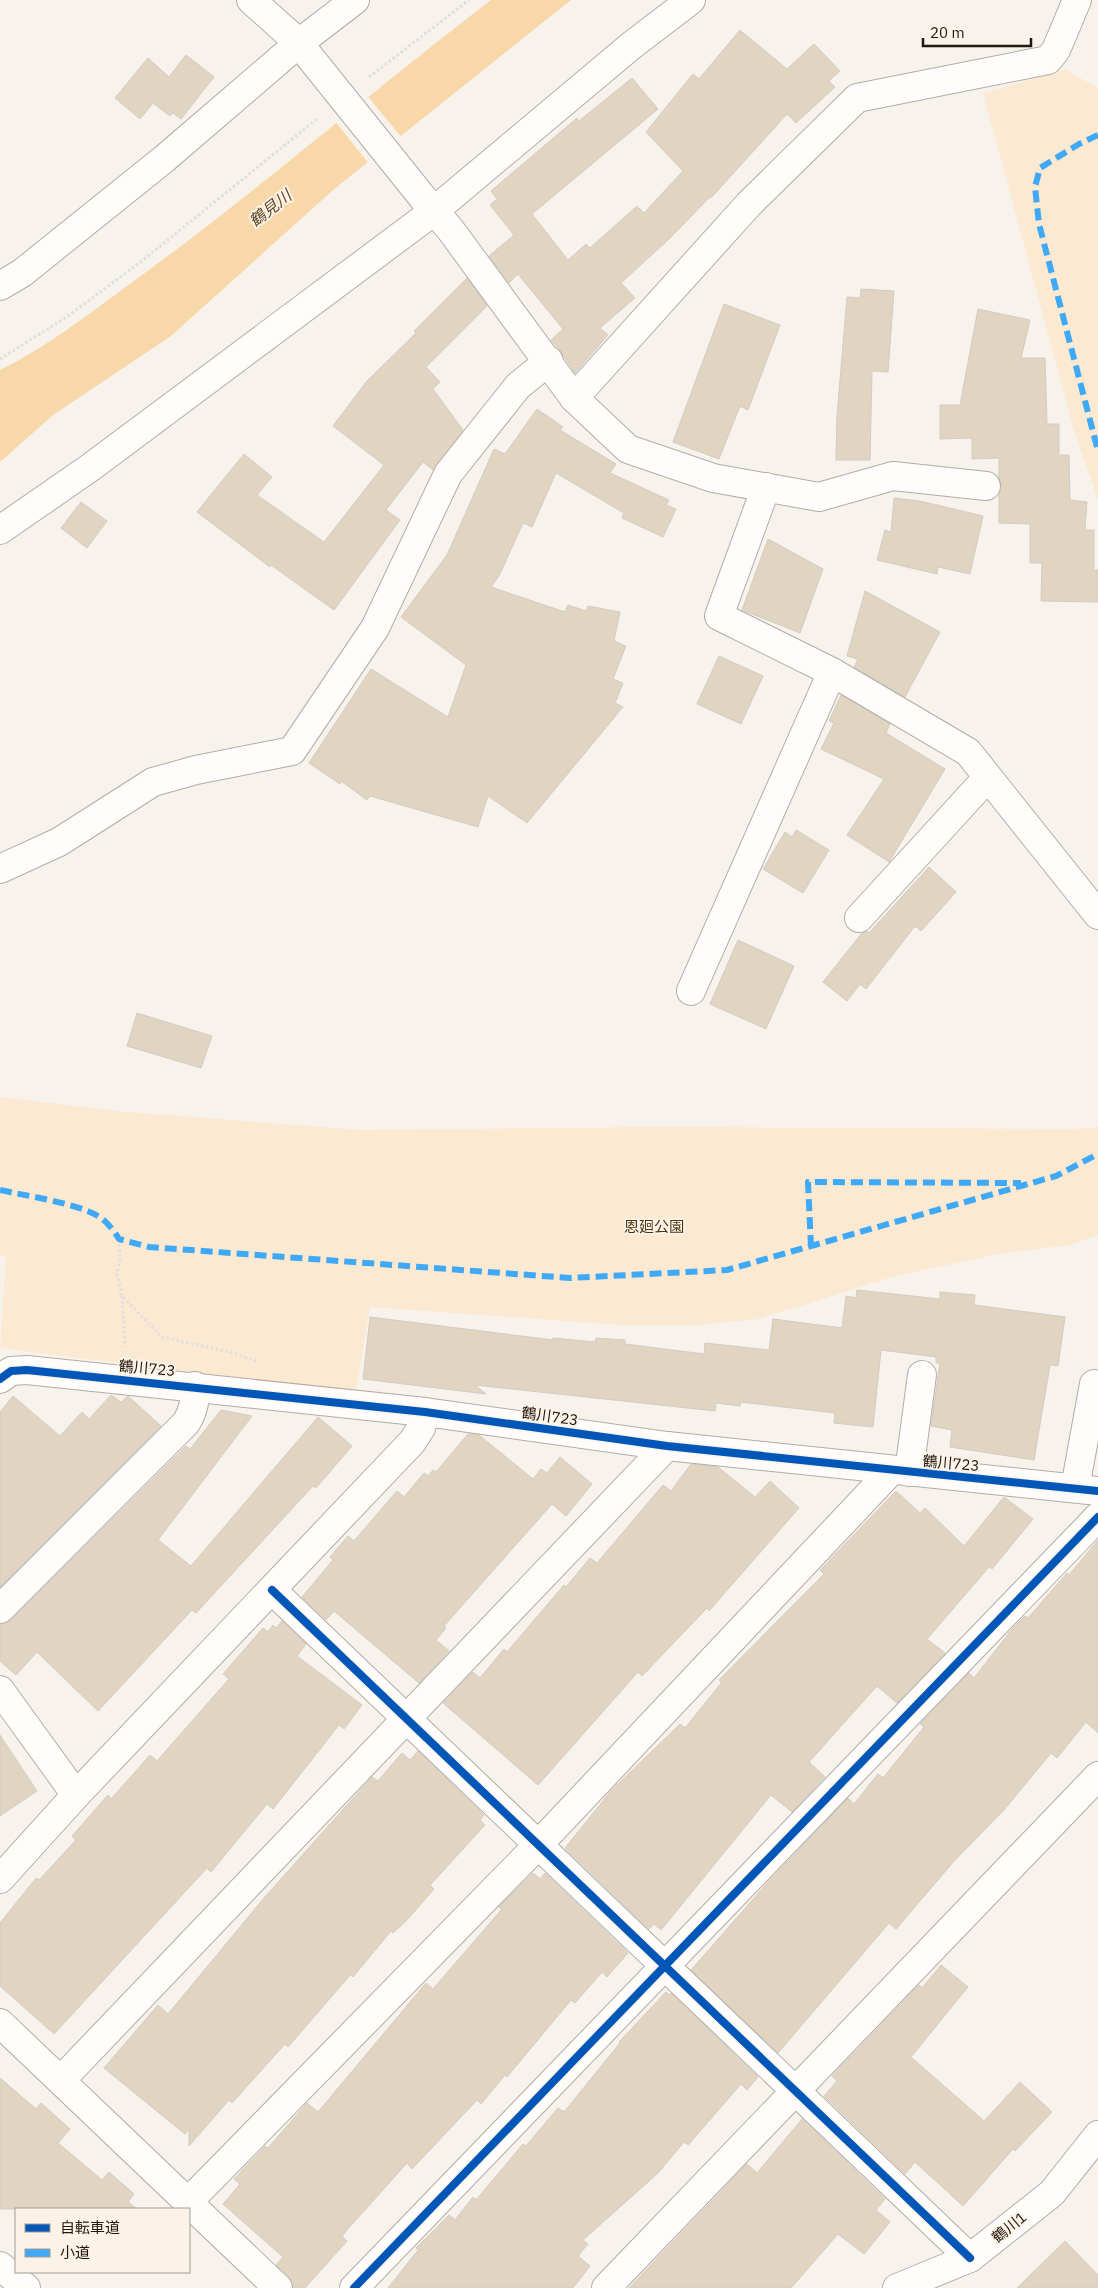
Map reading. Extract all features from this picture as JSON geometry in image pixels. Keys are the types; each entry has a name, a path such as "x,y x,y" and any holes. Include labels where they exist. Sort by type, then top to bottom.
{"street":[{"path":"251,0 304,49 450,229 574,398 628,449 713,478 819,497 893,476 986,486"},
{"path":"0,286 22,273 304,49 356,0"},
{"path":"0,530 91,467 690,0"},
{"path":"574,398 749,204 857,98 1048,60 1056,50 1077,0"},
{"path":"0,870 59,842 153,782 196,770 292,751 375,628 448,474 518,386 548,361"},
{"path":"766,487 719,616 832,672 968,752 1098,916"},
{"path":"691,991 832,672"},
{"path":"859,918 987,778"},
{"name":"鶴川723","path":"0,1378 11,1371 27,1370 195,1386 425,1412 667,1446 900,1472 1087,1490"},
{"path":"188,2202 900,1472 922,1375"},
{"path":"1087,1490 1094,1384"},
{"path":"0,1609 186,1423 195,1404 195,1386"},
{"path":"0,1879 76,1795 412,1442 422,1428 425,1412"},
{"path":"61,2080 667,1446"},
{"path":"354,2288 1098,1517"},
{"path":"272,1590 970,2258"},
{"path":"0,1690 76,1795"},
{"path":"606,2288 1098,1776"},
{"path":"0,2023 278,2288"},
{"name":"鶴川1","path":"897,2288 970,2258 1052,2192 1098,2134"},
{"path":"0,2266 26,2288"}],"path":[{"path":"365,81 469,0"},
{"path":"0,359 68,316 143,260 319,118"},
{"path":"119,1239 120,1260 117,1274 122,1296 126,1354"},
{"path":"122,1296 162,1337 253,1358 260,1364"}],"green space":[{"path":"1066,70 1098,88 1098,499 1075,434 983,93"},
{"name":"恩廻公園","path":"0,1097 117,1111 359,1130 654,1127 1072,1129 1098,1127 1098,1235 1070,1245 998,1254 892,1277 759,1319 696,1325 622,1325 370,1307 356,1393 0,1348 6,1256 0,1255"}],"water":[{"name":"鶴見川","path":"491,0 571,0 333,190 171,336 53,415 0,462 0,370 36,350 71,327 183,245"}],"pier":[{"path":"366,94 402,138 369,164 334,120"}],"building":[{"path":"740,30 787,69 814,44 840,71 829,81 835,87 796,123 787,114 711,198 621,283 635,298 600,328 608,335 575,373 551,340 563,329 518,274 509,283 489,256 514,235 490,205 497,199 491,191 577,118 579,121 632,78 658,109 532,214 568,260 586,244 590,248 637,206 644,213 683,171 646,132 693,74 699,79"},
{"path":"186,55 214,77 181,119 173,113 170,116 153,103 140,119 115,98 148,58 169,77"},
{"path":"467,278 487,306 426,367 440,382 433,389 463,430 433,470 423,462 386,510 400,520 334,610 271,565 270,567 197,512 244,454 272,477 257,495 324,542 384,465 333,426 367,381 416,333 414,331"},
{"path":"861,289 894,291 888,372 872,371 870,460 836,460 837,416 847,297 860,298"},
{"path":"724,304 780,325 748,410 740,406 719,459 673,442"},
{"path":"978,309 1030,320 1021,358 1045,358 1047,424 1059,424 1059,455 1069,455 1070,500 1087,502 1085,530 1094,530 1094,570 1098,570 1098,602 1041,601 1042,563 1030,563 1030,524 999,523 999,494 1002,487 999,478 999,458 972,459 972,438 940,439 940,405 960,405"},
{"path":"537,409 563,427 560,430 616,464 610,473 669,500 666,505 676,509 663,537 622,518 624,513 556,473 532,527 523,523 499,576 491,587 565,612 568,605 586,611 588,606 620,612 614,641 626,646 613,679 623,683 615,703 623,707 527,823 488,796 478,827 370,796 367,800 341,781 340,784 309,763 371,669 448,717 466,665 401,617 447,555 494,449 505,454"},
{"path":"894,498 920,501 983,516 970,574 938,567 937,574 877,560 885,530 891,532"},
{"path":"81,502 107,521 87,548 61,528"},
{"path":"768,539 823,569 800,633 742,610"},
{"path":"865,591 940,632 905,697 854,667 858,659 847,656"},
{"path":"719,656 763,676 741,724 697,704"},
{"path":"841,695 890,724 886,733 945,769 889,862 847,835 884,779 821,749 834,723 829,721"},
{"path":"796,830 829,850 803,893 763,869 785,832 792,837"},
{"path":"929,867 956,892 921,931 915,926 866,989 860,984 847,1001 823,982 862,933 867,931 869,933"},
{"path":"738,940 794,966 766,1029 710,1004"},
{"path":"137,1013 212,1036 201,1068 127,1046"},
{"path":"857,1290 940,1299 940,1292 975,1295 974,1305 1065,1317 1058,1366 1050,1365 1034,1460 950,1447 952,1430 931,1426 940,1363 936,1363 936,1357 881,1350 873,1427 834,1423 835,1413 741,1402 740,1406 716,1403 715,1411 475,1385 486,1394 363,1379 370,1317 553,1340 553,1338 595,1342 596,1338 625,1340 625,1344 704,1354 705,1343 769,1350 773,1319 842,1328 846,1296 856,1298"},
{"path":"111,1395 121,1402 128,1396 161,1426 0,1587 0,1412 13,1396 60,1436 82,1412 89,1419"},
{"path":"221,1410 252,1416 158,1540 191,1566 318,1417 352,1446 316,1488 313,1486 196,1613 192,1610 98,1711 37,1652 16,1675 0,1661 0,1624 11,1620 186,1446 190,1449"},
{"path":"468,1434 479,1435 533,1479 541,1469 547,1473 560,1457 592,1484 566,1516 552,1504 444,1626 446,1628 436,1640 449,1651 419,1683 334,1611 326,1620 302,1597 333,1560 330,1557 348,1536 354,1541 397,1491 404,1497 424,1473 428,1476 433,1470 436,1472"},
{"path":"691,1464 718,1467 755,1497 770,1481 799,1508 709,1611 707,1608 642,1676 638,1672 538,1785 443,1703 473,1672 480,1678 504,1649 507,1652 564,1585 566,1587 590,1558 597,1563 663,1485 671,1491"},
{"path":"896,1491 920,1513 925,1508 964,1546 1004,1497 1033,1519 992,1569 989,1567 927,1639 945,1653 897,1703 877,1686 809,1762 825,1777 792,1812 771,1795 661,1930 654,1924 649,1929 565,1848 611,1791 680,1724 685,1728 722,1682 719,1680 824,1574 820,1570"},
{"path":"1098,1540 1098,1733 1086,1722 1057,1758 1051,1753 1004,1810 955,1860 896,1929 889,1923 778,2053 691,1970 769,1881 848,1798 854,1804 878,1774 883,1778 924,1727 920,1724 969,1673 974,1678 1013,1628 1025,1616 1028,1618 1067,1573 1069,1575"},
{"path":"282,1621 306,1644 297,1656 362,1705 344,1729 339,1725 273,1809 267,1804 211,1872 207,1868 54,2034 0,1986 0,1923 36,1878 39,1880 76,1840 72,1836 108,1795 111,1799 150,1755 157,1761 229,1679 223,1674 263,1628 268,1632 273,1625 276,1628"},
{"path":"0,1735 37,1791 0,1816"},
{"path":"418,1751 484,1815 480,1820 485,1825 430,1885 434,1889 407,1920 393,1933 391,1931 353,1977 351,1974 288,2047 285,2044 232,2103 229,2100 189,2146 189,2129 185,2134 104,2068 158,2005 168,2014 264,1898 372,1777 378,1781 402,1753 410,1760"},
{"path":"533,1873 540,1879 545,1873 628,1953 607,1977 602,1972 575,2003 571,2000 507,2077 505,2075 481,2104 477,2100 412,2169 407,2163 346,2231 342,2237 347,2241 305,2288 293,2288 289,2277 276,2265 283,2257 223,2204 240,2184 234,2179 265,2146 268,2148 307,2103 318,2112 426,1983 433,1989 502,1909 499,1907"},
{"path":"941,1965 968,1987 911,2057 984,2121 1020,2082 1052,2112 1015,2151 1013,2149 963,2206 915,2162 905,2174 824,2096 837,2081 832,2076 919,1985 922,1988"},
{"path":"666,1992 669,1995 671,1993 758,2077 747,2090 741,2084 688,2145 684,2142 658,2173 583,2240 588,2244 578,2256 590,2266 573,2288 388,2288 418,2250 416,2248 449,2215 455,2220 473,2197 476,2200 523,2144 526,2146 558,2108 564,2112 619,2042"},
{"path":"0,2078 36,2109 41,2103 70,2129 58,2143 102,2180 109,2172 134,2194 128,2202 136,2208 15,2208 0,2209"},
{"path":"802,2119 885,2199 876,2210 890,2222 864,2254 838,2234 791,2288 629,2288 747,2164 757,2173"},
{"path":"1065,2241 1098,2275 1098,2288 1017,2288"}],"marked path":[{"path":"1098,135 1079,144 1040,168 1035,187 1039,224 1098,451"},
{"path":"0,1190 37,1197 89,1211 104,1221 119,1239 149,1247 570,1278 727,1270 1056,1176 1098,1154"},
{"path":"811,1247 808,1182 1021,1183"}],"cycle path":[{"path":"0,1379 11,1371 27,1370 425,1412 667,1446 1098,1491"},
{"path":"354,2288 1098,1517"},
{"path":"272,1590 970,2258"}]}
